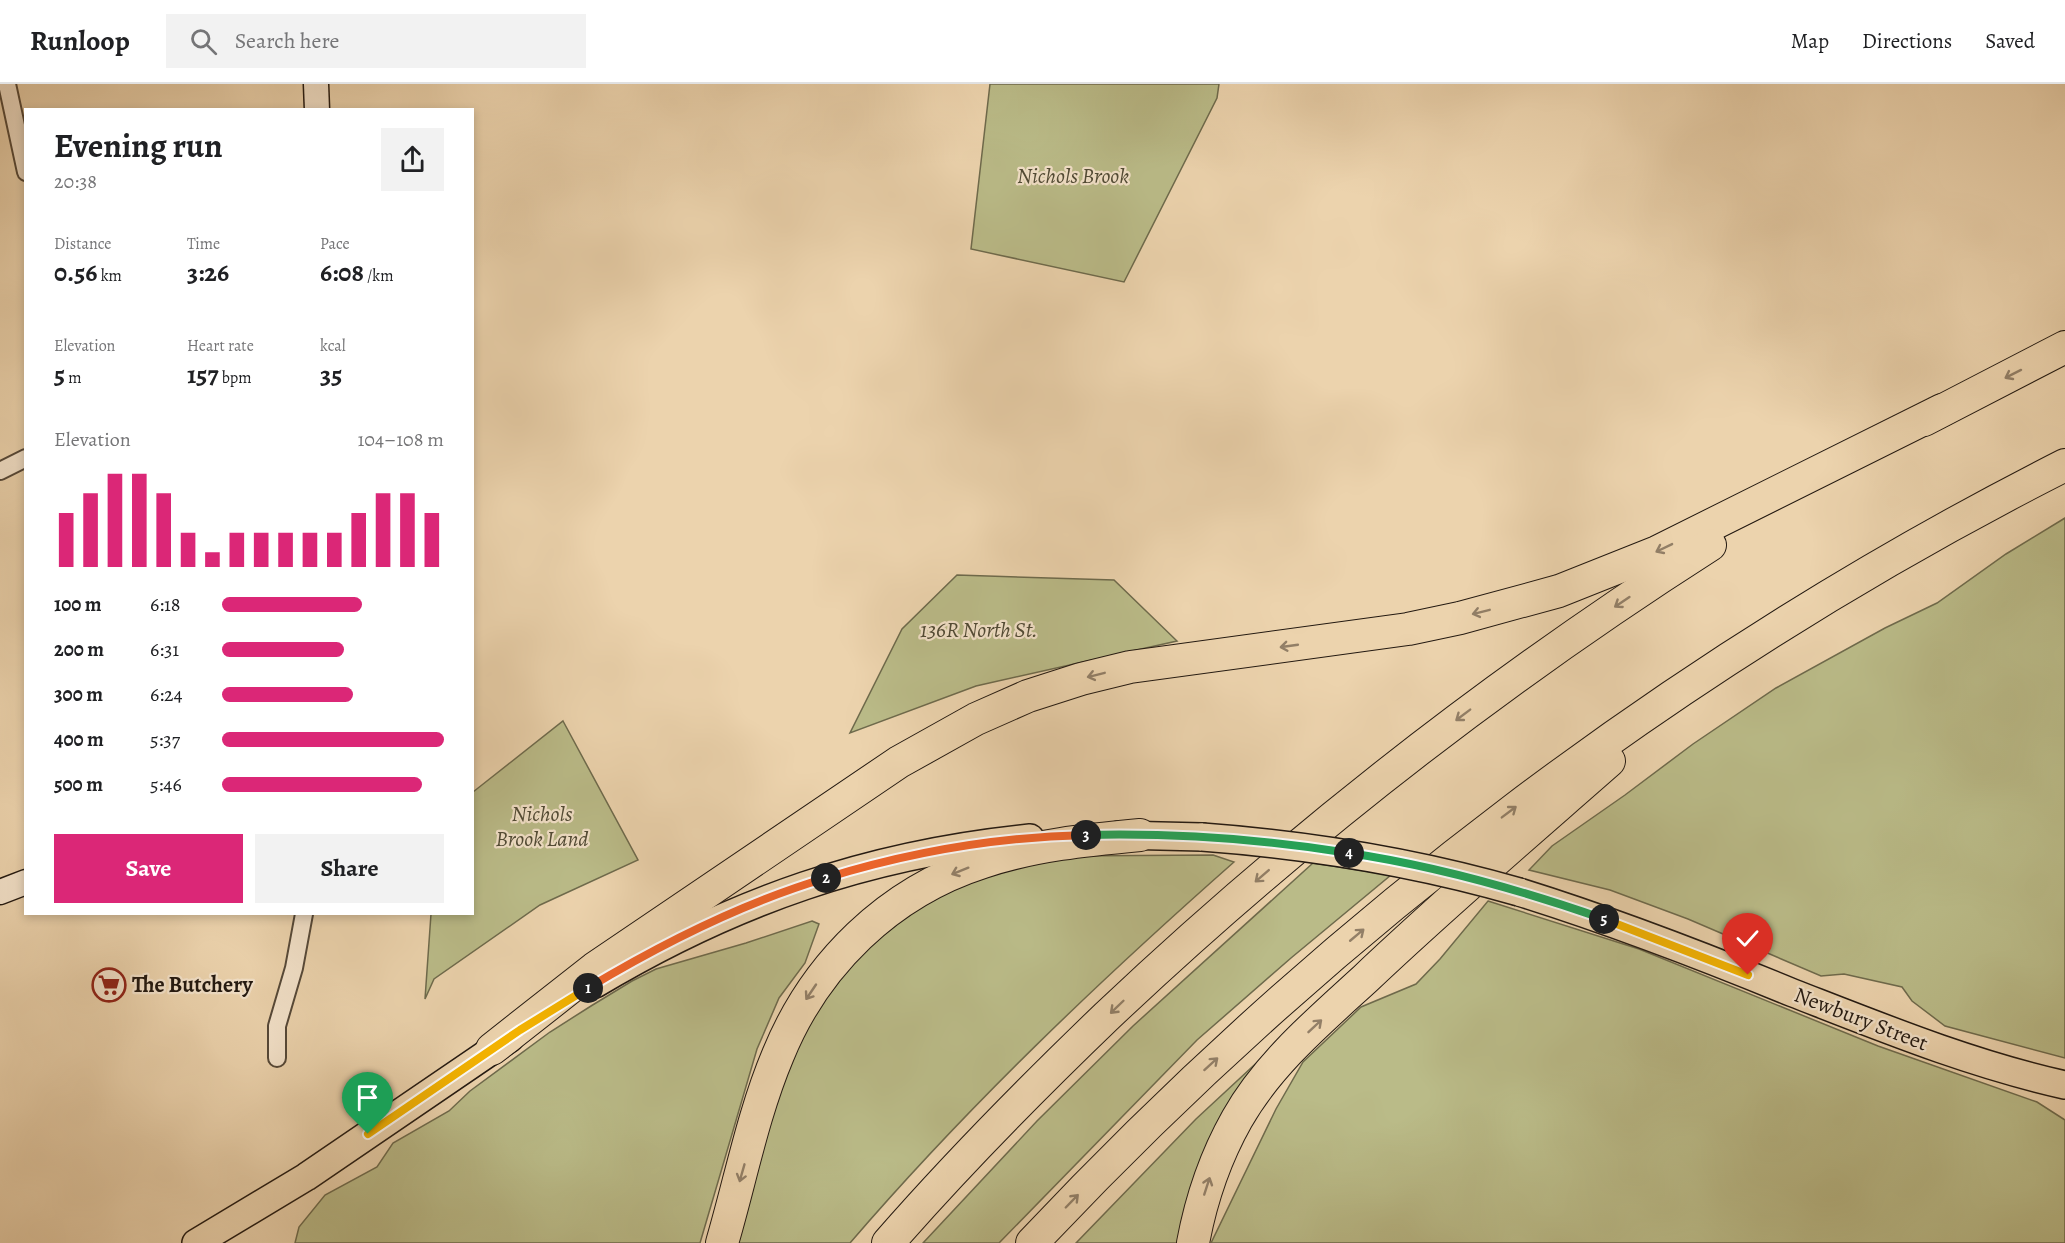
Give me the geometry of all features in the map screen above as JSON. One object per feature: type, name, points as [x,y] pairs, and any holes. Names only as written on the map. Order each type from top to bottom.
[{"type":"highway","points":[[492,1049],[595,968],[899,762],[950,732],[1001,707],[1072,681],[1130,667],[1408,629],[1460,618],[1559,591],[1657,552],[2065,347]]},
{"type":"highway","points":[[888,1243],[993,1129],[1130,995],[1263,875],[1378,780],[1490,695],[1654,580],[1805,487],[1942,410]]},
{"type":"highway","points":[[1032,1243],[1201,1072],[1349,942],[1454,855],[1543,786],[1712,669],[1812,605],[1905,550],[2065,465]]},
{"type":"highway","points":[[1193,1243],[1204,1195],[1224,1144],[1251,1097],[1286,1055],[1393,953],[1712,669]]},
{"type":"highway","points":[[722,1243],[777,1056],[804,1003],[826,971],[859,934],[904,899],[929,884],[983,862],[1050,846],[1140,835]]},
{"type":"main road","name":"Newbury Street","points":[[196,1243],[306,1177],[546,1013],[660,946],[741,908],[815,881],[899,858],[976,845],[1071,835],[1202,837],[1296,845],[1457,874],[1643,933],[1923,1044],[1983,1064],[2065,1085]]},
{"type":"main road","points":[[1923,1044],[2065,1103]]},
{"type":"main road","points":[[230,1243],[306,1177]]},
{"type":"street","points":[[7,84],[24,163]]},
{"type":"street","points":[[316,84],[317,108]]},
{"type":"street","points":[[0,471],[24,459]]},
{"type":"street","points":[[0,892],[24,883]]},
{"type":"street","points":[[277,1058],[277,1026],[294,968],[304,915]]},
{"type":"green space","name":"Nichols Brook","points":[[990,84],[1219,84],[1217,98],[1124,282],[971,249]]},
{"type":"green space","points":[[2065,518],[2065,1058],[1945,1026],[1912,1001],[1902,987],[1844,974],[1821,976],[1688,919],[1610,890],[1529,870],[1552,846],[1693,744],[1776,688],[1885,628],[1937,603],[2006,554]]},
{"type":"green space","name":"136R North St.","points":[[957,575],[1114,580],[1177,641],[976,686],[850,733],[902,629]]},
{"type":"green space","name":"Nichols Brook Land","points":[[563,721],[638,860],[540,905],[434,979],[425,999],[431,915],[474,915],[474,791]]},
{"type":"green space","points":[[1213,855],[1234,862],[1035,1046],[987,1094],[850,1243],[732,1243],[793,1046],[839,972],[896,919],[968,879],[1063,856]]},
{"type":"green space","points":[[1313,863],[1391,875],[1197,1040],[999,1243],[923,1243],[1037,1121],[1133,1026]]},
{"type":"green space","points":[[1488,901],[1639,949],[1878,1046],[2037,1102],[2065,1120],[2065,1243],[1211,1243],[1276,1109],[1303,1062],[1361,1007],[1416,984]]},
{"type":"green space","points":[[812,921],[819,924],[805,963],[779,998],[757,1049],[700,1243],[295,1243],[299,1227],[325,1195],[377,1167],[393,1143],[449,1111],[470,1091],[550,1032],[591,1006],[656,969]]},
{"type":"green space","points":[[1278,1043],[1181,1243],[1076,1243],[1196,1119]]},
{"type":"place","name":"The Butchery","points":[[109,985]]},
{"type":"route","points":[[368,1134],[546,1013],[660,946],[721,917],[782,892],[877,863],[1007,840],[1071,835],[1170,835],[1296,845],[1394,861],[1457,874],[1582,911],[1748,975]]}]
